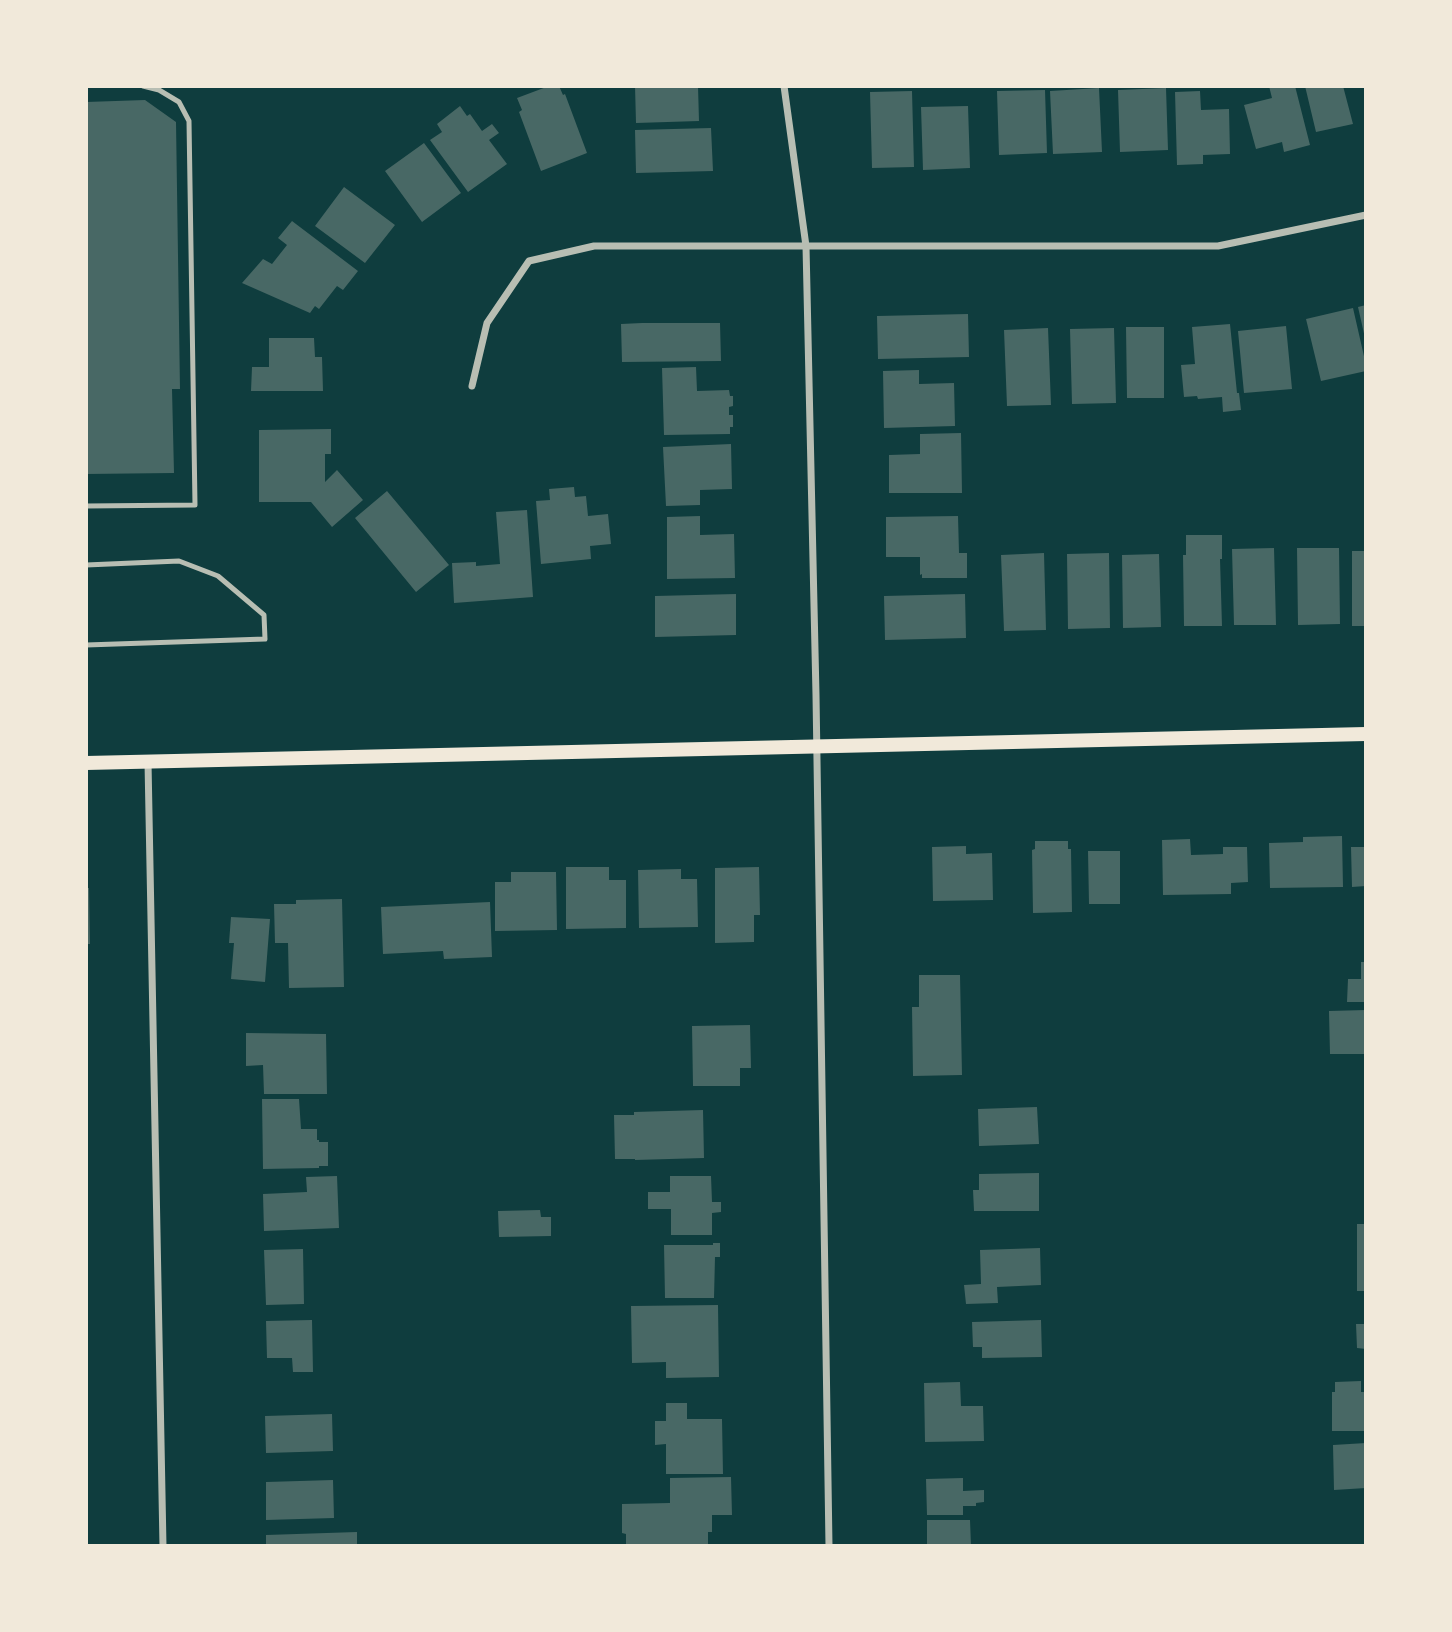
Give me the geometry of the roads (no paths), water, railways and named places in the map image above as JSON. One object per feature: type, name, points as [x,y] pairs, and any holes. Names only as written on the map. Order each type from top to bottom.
[{"type":"main road","points":[[86,763],[1366,734]]},
{"type":"street","points":[[784,86],[806,246],[829,1546]]},
{"type":"street","points":[[472,386],[488,323],[529,261],[594,246],[1218,246],[1366,215]]},
{"type":"street","points":[[148,762],[163,1546]]},
{"type":"lane","points":[[86,506],[195,505],[189,121],[179,102],[159,90],[143,86]]},
{"type":"lane","points":[[86,565],[179,561],[218,576],[264,615],[265,639],[86,645]]}]
